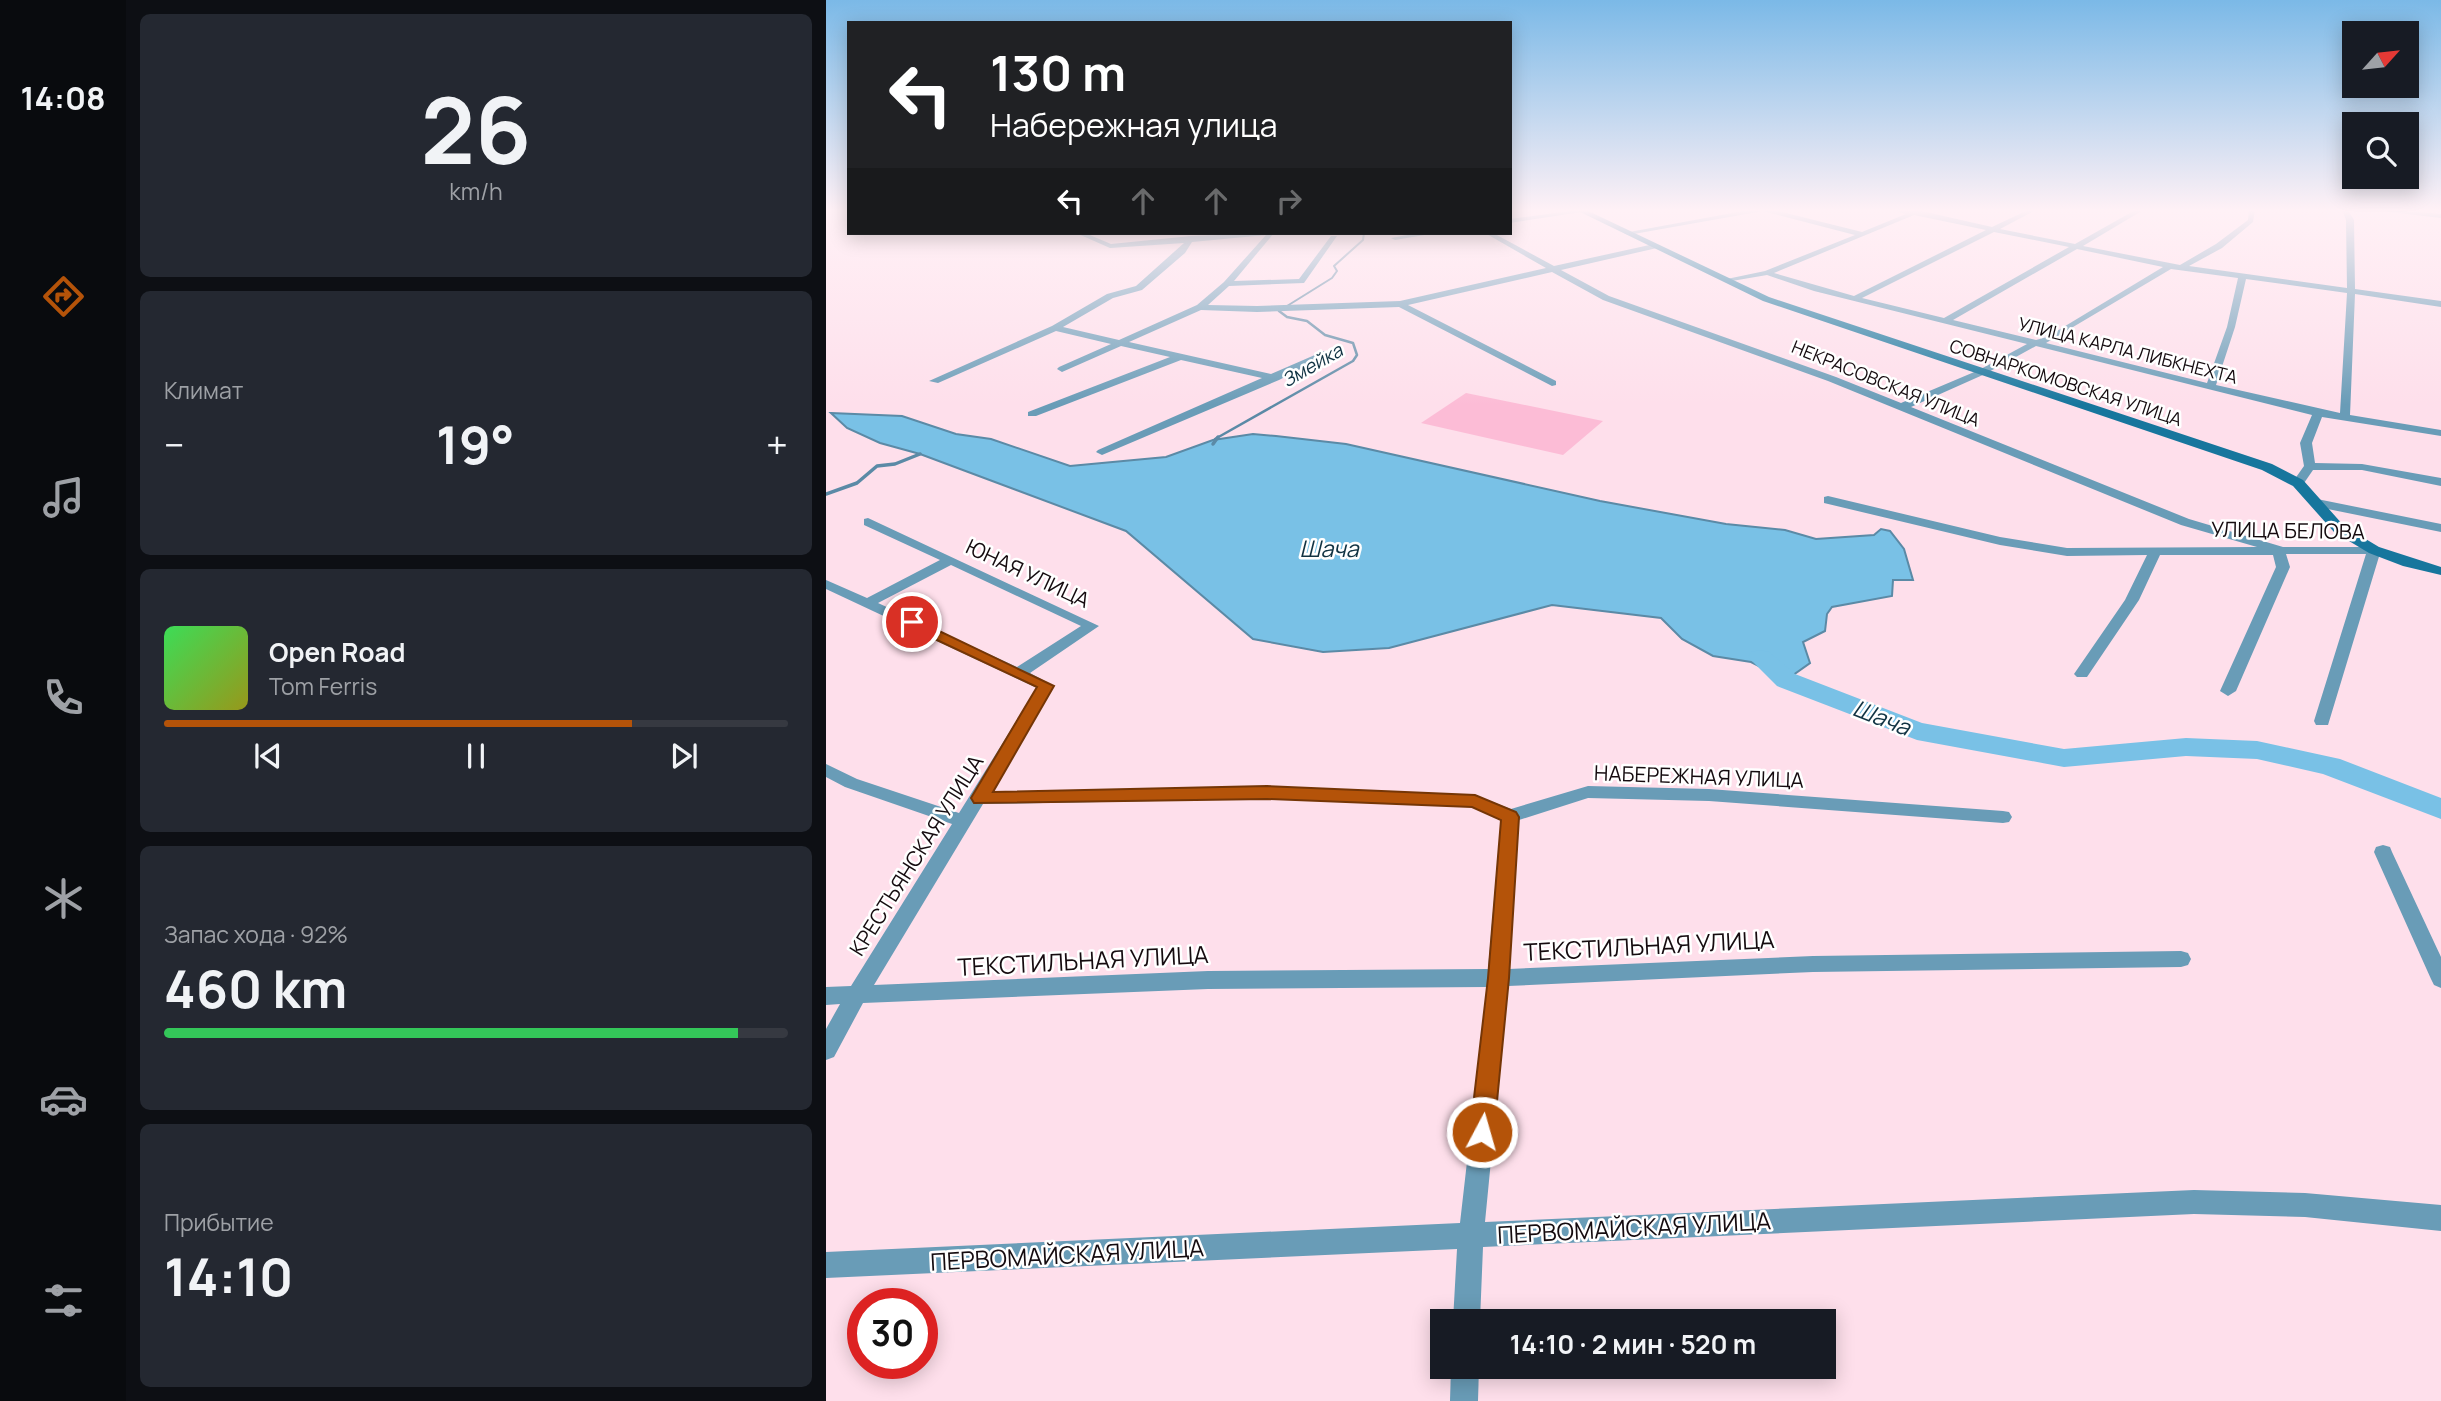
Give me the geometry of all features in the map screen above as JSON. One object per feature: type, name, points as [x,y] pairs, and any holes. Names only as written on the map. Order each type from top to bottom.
[{"type":"street","points":[[934,381],[1055,328],[1110,296],[1139,288],[1155,274]]},
{"type":"street","points":[[1062,369],[1200,307],[1235,274]]},
{"type":"street","points":[[1227,284],[1301,281],[1306,274]]},
{"type":"street","points":[[1200,307],[1263,309],[1400,304],[1530,274]]},
{"type":"street","name":"НЕКРАСОВСКАЯ УЛИЦА","points":[[1563,274],[1605,298],[1732,342],[1902,407],[2185,522],[2278,549]]},
{"type":"street","points":[[1714,274],[1726,280]]},
{"type":"street","name":"УЛИЦА КАРЛА ЛИБКНЕХТА","points":[[1726,280],[1759,274]]},
{"type":"street","name":"УЛИЦА КАРЛА ЛИБКНЕХТА","points":[[1771,274],[1817,289],[1857,297],[2033,344],[2318,413],[2441,433]]},
{"type":"street","points":[[1857,297],[1903,274]]},
{"type":"street","points":[[1946,320],[2028,274]]},
{"type":"street","points":[[1902,407],[1982,372],[2033,344],[2050,339],[2163,274]]},
{"type":"street","points":[[2225,274],[2441,304]]},
{"type":"street","points":[[2345,417],[2351,274]]},
{"type":"street","points":[[2211,386],[2231,327],[2242,277]]},
{"type":"street","name":"СОВНАРКОМОВСКАЯ УЛИЦА","points":[[1726,280],[1766,299],[2267,467],[2298,482],[2339,529],[2374,550],[2408,563],[2441,571]]},
{"type":"street","points":[[1400,304],[1552,383]]},
{"type":"street","points":[[1055,328],[1275,378]]},
{"type":"street","points":[[1102,452],[1327,353]]},
{"type":"street","points":[[1032,414],[1179,357]]},
{"type":"street","points":[[2298,482],[2310,466],[2306,443],[2318,413]]},
{"type":"street","points":[[2310,466],[2362,467],[2441,482]]},
{"type":"street","name":"УЛИЦА БЕЛОВА","points":[[1828,500],[2000,541],[2067,552],[2374,550],[2322,721]]},
{"type":"street","points":[[2316,503],[2441,528]]},
{"type":"street","name":"ЮНАЯ УЛИЦА","points":[[868,522],[1092,626],[1020,672]]},
{"type":"street","points":[[2228,691],[2283,567],[2278,549]]},
{"type":"street","points":[[2082,674],[2132,600],[2157,550]]},
{"type":"street","points":[[869,602],[951,560]]},
{"type":"street","points":[[826,584],[1020,672]]},
{"type":"street","name":"КРЕСТЬЯНСКАЯ УЛИЦА","points":[[826,1050],[855,996],[980,798],[1046,686],[1020,672]]},
{"type":"street","points":[[826,770],[850,783],[963,821]]},
{"type":"street","name":"НАБЕРЕЖНАЯ УЛИЦА","points":[[1510,817],[1588,792],[1709,795],[2003,817]]},
{"type":"street","points":[[980,798],[1267,793],[1475,801],[1510,817],[1498,978],[1471,1234],[1468,1309]]},
{"type":"street","points":[[2383,852],[2441,979]]},
{"type":"street","name":"ТЕКСТИЛЬНАЯ УЛИЦА","points":[[826,996],[1208,980],[1498,978],[1813,964],[2181,959]]},
{"type":"street","name":"ПЕРВОМАЙСКАЯ УЛИЦА","points":[[826,1265],[2194,1202],[2305,1205],[2441,1218]]},
{"type":"street","points":[[1464,1401],[1465,1379]]},
{"type":"shaded area","points":[[1466,393],[1603,421],[1563,455],[1421,423]]},
{"type":"water","name":"Шача","points":[[831,413],[902,416],[956,434],[991,439],[1070,466],[1166,457],[1213,440],[1253,434],[1346,444],[1600,501],[1726,524],[1785,530],[1816,539],[1874,535],[1881,529],[1890,531],[1904,549],[1913,580],[1893,580],[1892,596],[1832,607],[1827,614],[1825,631],[1803,642],[1810,663],[1786,680],[1751,662],[1713,656],[1682,639],[1661,618],[1552,605],[1389,648],[1323,652],[1253,639],[1126,531],[920,454],[880,443],[847,428]]},
{"type":"waterway","name":"Змейка","points":[[1279,311],[1335,274]]},
{"type":"waterway","name":"Змейка","points":[[1218,438],[1353,361],[1357,355],[1353,343],[1325,335],[1307,321],[1287,317],[1279,311]]},
{"type":"waterway","name":"Змейка","points":[[1213,444],[1218,438]]},
{"type":"waterway","points":[[826,494],[857,483],[877,466],[895,464],[920,454]]},
{"type":"waterway","name":"Шача","points":[[1760,657],[1786,680],[1917,731],[2064,758],[2186,747],[2257,750],[2330,766],[2441,809]]},
{"type":"route","points":[[912,622],[1046,686],[980,798],[1267,793],[1475,801],[1510,817],[1498,978],[1482,1132]]}]
